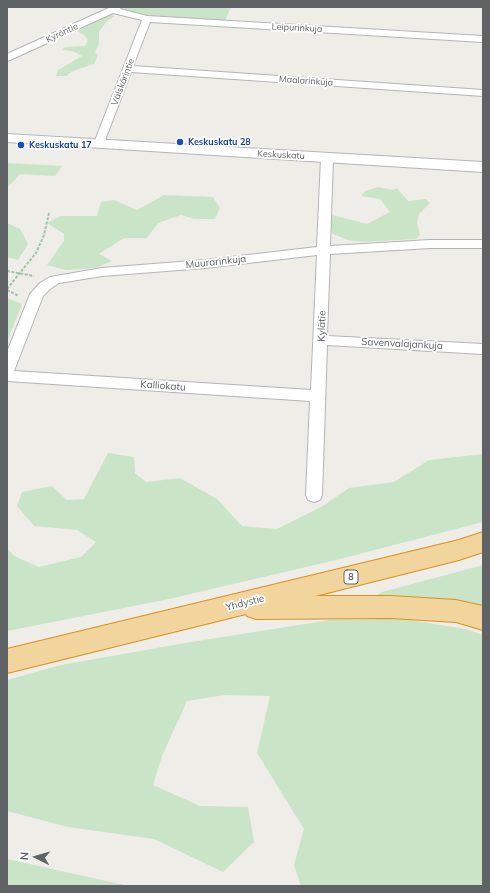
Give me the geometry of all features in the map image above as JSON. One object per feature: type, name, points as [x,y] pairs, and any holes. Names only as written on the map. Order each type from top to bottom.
[{"type":"highway","name":"Yhdystie","points":[[7,662],[459,550],[483,542]]},
{"type":"highway","points":[[219,609],[391,607],[456,611],[483,618]]},
{"type":"street","name":"Leipurinkuja","points":[[115,8],[147,19],[483,39]]},
{"type":"street","name":"Kyröntie","points":[[7,58],[115,8]]},
{"type":"street","name":"Välskärintie","points":[[99,144],[147,19]]},
{"type":"street","name":"Maalarinkuja","points":[[128,69],[483,93]]},
{"type":"street","name":"Keskuskatu","points":[[7,138],[483,167]]},
{"type":"street","name":"Kylätie","points":[[314,495],[327,158]]},
{"type":"street","name":"Muurarinkuja","points":[[7,370],[36,294],[44,286],[55,280],[102,272],[204,264],[324,250],[430,244],[483,244]]},
{"type":"street","name":"Savenvalajankuja","points":[[321,340],[483,348]]},
{"type":"street","name":"Kalliokatu","points":[[7,376],[319,396]]},
{"type":"path","points":[[7,288],[36,253],[44,235],[49,213]]},
{"type":"path","points":[[7,271],[55,280]]},
{"type":"green space","points":[[123,7],[231,7],[225,21],[146,17],[124,9]]},
{"type":"green space","points":[[110,15],[115,16],[107,21],[99,32],[99,43],[95,53],[98,55],[94,64],[73,71],[66,76],[56,76],[58,70],[82,56],[72,51],[62,50],[65,47],[85,46],[88,40],[77,31]]},
{"type":"green space","points":[[7,163],[62,166],[55,176],[20,174],[9,186],[7,186]]},
{"type":"green space","points":[[378,187],[393,190],[397,188],[408,201],[426,199],[430,203],[419,214],[417,223],[420,235],[416,239],[363,242],[348,240],[333,234],[328,223],[332,215],[367,224],[390,212],[380,199],[361,196],[365,191]]},
{"type":"green space","points":[[164,195],[213,197],[220,208],[215,219],[194,219],[181,215],[158,223],[147,238],[124,238],[99,254],[112,261],[95,268],[66,270],[47,265],[64,241],[64,234],[47,223],[61,216],[97,216],[101,202],[114,200],[137,210]]},
{"type":"green space","points":[[7,223],[20,229],[28,244],[18,260],[7,257]]},
{"type":"green space","points":[[7,298],[22,304],[7,342]]},
{"type":"green space","points":[[108,453],[134,457],[135,473],[146,482],[180,478],[217,499],[242,526],[277,529],[323,506],[349,488],[394,482],[429,460],[483,454],[483,522],[336,560],[169,599],[7,631],[7,548],[14,556],[39,567],[81,557],[96,542],[77,530],[34,526],[17,506],[22,492],[52,486],[67,500],[84,499]]},
{"type":"green space","points":[[483,565],[483,611],[375,596],[382,592]]},
{"type":"green space","points":[[403,619],[466,629],[483,635],[483,886],[301,886],[294,865],[304,829],[257,753],[270,696],[225,695],[187,701],[162,756],[153,785],[200,806],[248,807],[254,842],[223,872],[154,839],[68,827],[7,811],[7,680],[61,665],[185,643],[330,620]]},
{"type":"green space","points":[[7,859],[129,886],[7,886]]},
{"type":"place","name":"Keskuskatu 28","points":[[180,142]]},
{"type":"place","name":"Keskuskatu 17","points":[[21,145]]}]
